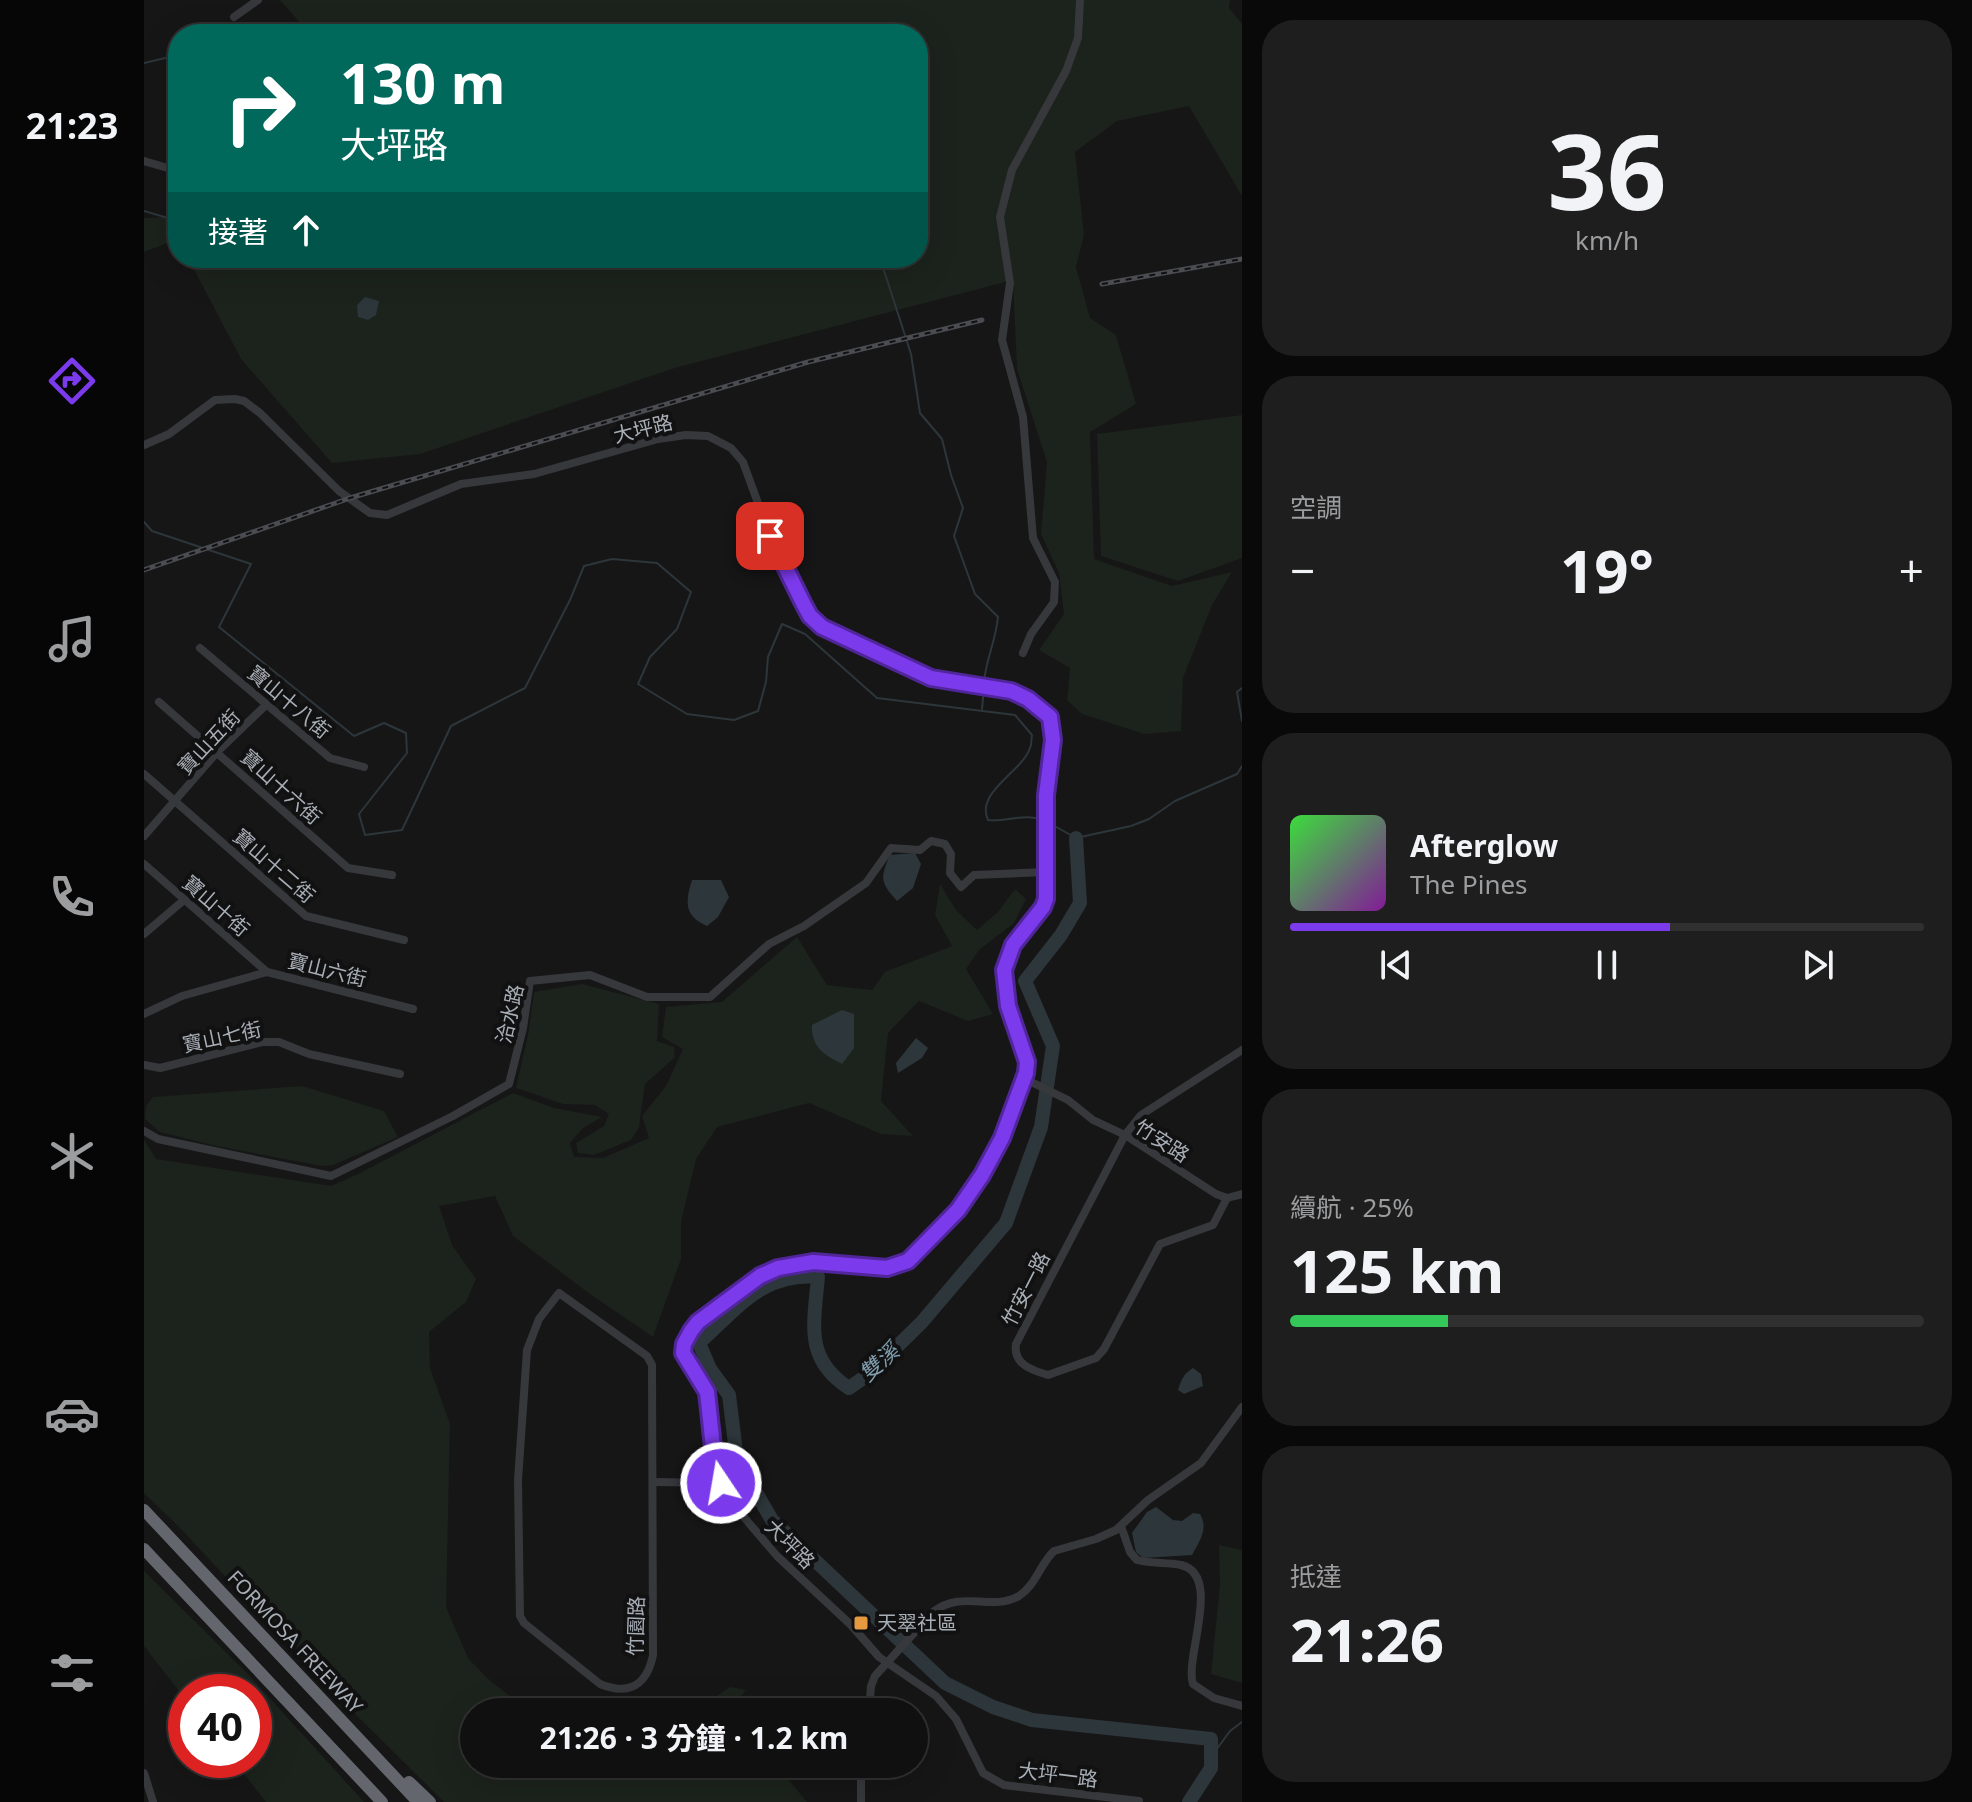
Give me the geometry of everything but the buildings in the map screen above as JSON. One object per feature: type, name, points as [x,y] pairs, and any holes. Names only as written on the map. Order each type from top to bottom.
[{"type":"highway","name":"FORMOSA FREEWAY","points":[[144,1510],[418,1802]]},
{"type":"highway","points":[[144,1549],[382,1802]]},
{"type":"highway","points":[[360,1742],[397,1770],[430,1802]]},
{"type":"highway","points":[[358,1778],[374,1802]]},
{"type":"street","points":[[234,17],[258,0]]},
{"type":"street","points":[[1023,653],[1031,634],[1054,602],[1055,582],[1033,538],[1023,417],[1002,340],[1010,283],[1000,217],[1012,170],[1066,71],[1078,38],[1080,0]]},
{"type":"street","points":[[144,161],[168,168]]},
{"type":"street","name":"大坪路","points":[[144,445],[169,434],[215,400],[244,401],[339,491],[370,513],[387,515],[461,484],[534,474],[658,439],[708,436],[731,448],[743,462],[770,536],[803,603],[816,622],[917,673],[944,681],[992,687],[1028,699],[1050,717],[1053,740],[1046,795],[1047,872],[1043,907],[1013,945],[1004,970],[1008,1006],[1027,1062],[1025,1079],[1002,1138],[982,1175],[958,1210],[908,1261],[887,1268],[813,1262],[778,1268],[760,1276],[698,1322],[684,1344],[683,1353],[707,1392],[715,1466],[731,1502],[758,1535],[890,1659]]},
{"type":"street","name":"寶山十八街","points":[[200,648],[330,758],[364,767]]},
{"type":"street","name":"寶山十六街","points":[[159,702],[348,868],[392,875]]},
{"type":"street","name":"寶山五街","points":[[144,836],[218,751],[266,705]]},
{"type":"street","name":"寶山十二街","points":[[144,774],[306,916],[404,940]]},
{"type":"street","name":"洽水路","points":[[144,1131],[158,1139],[331,1176],[453,1116],[509,1084],[523,1028],[530,981],[590,975],[647,997],[710,997],[769,944],[804,926],[866,883],[891,848],[920,850],[931,841],[945,844],[951,854],[950,873],[961,887],[974,875],[1047,872]]},
{"type":"street","name":"寶山十街","points":[[144,864],[267,972]]},
{"type":"street","points":[[144,934],[184,900]]},
{"type":"street","name":"寶山六街","points":[[144,1014],[182,996],[267,972],[413,1009]]},
{"type":"street","name":"寶山七街","points":[[144,1065],[160,1068],[262,1042],[279,1042],[309,1054],[400,1074]]},
{"type":"street","points":[[1125,1135],[1141,1115],[1242,1050]]},
{"type":"street","name":"竹安路","points":[[1025,1079],[1068,1100],[1093,1120],[1125,1135],[1227,1198]]},
{"type":"street","name":"竹安一路","points":[[1125,1135],[1022,1332],[1015,1353],[1019,1362],[1048,1375],[1096,1358],[1104,1349],[1160,1244],[1213,1225],[1227,1198]]},
{"type":"street","points":[[1227,1198],[1242,1194]]},
{"type":"street","name":"竹園路","points":[[559,1293],[647,1356],[652,1365],[654,1482],[653,1655],[650,1670],[643,1679],[628,1689],[613,1690],[600,1684],[524,1623],[520,1616],[518,1480],[527,1350],[539,1319],[559,1293]]},
{"type":"street","points":[[870,1698],[875,1676],[933,1612],[950,1601],[971,1599],[997,1602],[1016,1597],[1032,1583],[1054,1551],[1106,1535],[1121,1526],[1148,1500],[1201,1463],[1242,1407]]},
{"type":"street","points":[[654,1482],[721,1483]]},
{"type":"street","points":[[1121,1526],[1130,1552],[1137,1560],[1182,1565],[1191,1570],[1196,1578],[1202,1614],[1191,1666],[1193,1684],[1214,1698],[1242,1706]]},
{"type":"street","name":"大坪一路","points":[[890,1659],[936,1696],[956,1719],[983,1773],[1004,1785],[1139,1801]]},
{"type":"street","points":[[144,1773],[153,1802]]},
{"type":"street","points":[[861,1778],[861,1802]]},
{"type":"shaded area","points":[[280,0],[1230,0],[1229,8],[1242,24],[1242,196],[1189,106],[1117,121],[1075,152],[1084,235],[1076,267],[1090,318],[1116,335],[1136,404],[1090,432],[1094,559],[1172,586],[1232,572],[1212,605],[1183,678],[1181,731],[1144,734],[1082,714],[1067,700],[1070,668],[1039,650],[1064,614],[1059,573],[1041,534],[1047,462],[1017,369],[1013,280],[675,368],[420,454],[332,463],[241,359],[193,268],[928,268],[928,24],[301,24]]},
{"type":"shaded area","points":[[144,218],[168,218],[168,243],[144,252]]},
{"type":"shaded area","points":[[365,297],[379,301],[376,315],[368,320],[358,317],[357,305]]},
{"type":"shaded area","points":[[1242,415],[1242,558],[1178,581],[1101,556],[1097,434]]},
{"type":"shaded area","points":[[915,853],[921,864],[913,888],[897,901],[883,880],[890,855]]},
{"type":"shaded area","points":[[692,880],[721,880],[729,897],[718,917],[707,926],[694,918],[688,908]]},
{"type":"shaded area","points":[[940,884],[956,910],[977,930],[998,912],[1015,889],[1026,899],[1014,923],[979,950],[966,969],[993,1014],[968,1021],[919,1001],[888,1033],[881,1101],[913,1136],[881,1134],[809,1103],[717,1127],[696,1159],[681,1222],[681,1259],[653,1337],[513,1236],[495,1196],[439,1206],[452,1245],[476,1279],[466,1302],[429,1332],[430,1368],[450,1424],[446,1607],[468,1658],[512,1698],[460,1698],[460,1778],[787,1778],[807,1802],[444,1802],[329,1688],[144,1493],[144,1140],[156,1159],[331,1186],[513,1093],[554,1108],[602,1117],[583,1128],[570,1143],[574,1157],[603,1158],[649,1138],[642,1116],[666,1086],[683,1049],[662,1037],[666,1007],[722,1002],[797,937],[827,985],[872,990],[885,972],[952,946],[935,915]]},
{"type":"shaded area","points":[[582,984],[659,1004],[657,1041],[674,1047],[675,1057],[645,1084],[639,1127],[631,1140],[594,1155],[578,1153],[576,1143],[604,1126],[609,1114],[595,1105],[563,1104],[516,1088],[534,992]]},
{"type":"shaded area","points":[[842,1010],[854,1014],[854,1048],[842,1064],[816,1045],[812,1025]]},
{"type":"shaded area","points":[[916,1038],[928,1048],[922,1058],[898,1073],[896,1063]]},
{"type":"shaded area","points":[[302,1086],[384,1111],[398,1137],[333,1165],[322,1166],[160,1132],[145,1119],[146,1106],[153,1097]]},
{"type":"shaded area","points":[[1193,1368],[1201,1374],[1203,1386],[1184,1394],[1178,1390],[1179,1386]]},
{"type":"shaded area","points":[[1156,1507],[1173,1520],[1182,1521],[1193,1513],[1200,1514],[1204,1525],[1192,1555],[1143,1558],[1136,1552],[1132,1533],[1147,1512]]},
{"type":"shaded area","points":[[1219,1545],[1242,1550],[1242,1683],[1211,1674],[1220,1584]]},
{"type":"shaded area","points":[[144,1571],[248,1674],[168,1674],[168,1677],[144,1646]]},
{"type":"shaded area","points":[[730,1687],[746,1690],[739,1698],[714,1698]]},
{"type":"shaded area","points":[[272,1701],[364,1802],[266,1802],[247,1778],[272,1778]]},
{"type":"waterway","points":[[144,63],[168,57]]},
{"type":"waterway","points":[[144,211],[168,218]]},
{"type":"waterway","points":[[883,268],[911,354],[920,413],[942,439],[963,508],[954,536],[975,594],[998,617],[984,682]]},
{"type":"waterway","points":[[144,522],[152,531],[251,564],[219,627],[354,736],[384,723],[406,733],[407,753],[359,814],[365,835],[402,830],[451,726],[525,688],[584,566],[612,559],[657,563],[691,592],[677,629],[650,657],[638,684],[687,714],[734,720],[758,711],[766,682],[768,657],[782,624],[805,634],[877,698],[1015,715],[1032,735],[1031,746],[1025,757],[993,791],[986,810],[988,820],[1030,817],[1043,821]]},
{"type":"waterway","points":[[1242,688],[1237,692],[1242,721]]},
{"type":"waterway","points":[[982,709],[984,689]]},
{"type":"waterway","points":[[1049,823],[1076,838],[1131,826],[1149,819],[1175,801],[1237,774],[1242,766]]},
{"type":"waterway","name":"雙溪","points":[[1076,838],[1080,903],[1061,935],[1025,981],[1053,1046],[1041,1127],[1006,1223],[922,1322],[869,1374],[849,1388],[835,1377],[818,1353],[814,1325],[818,1277],[781,1280],[766,1287],[752,1295],[699,1343],[710,1369],[729,1395],[737,1460],[772,1520],[945,1683],[993,1707],[1032,1720],[1211,1739],[1211,1768],[1189,1802]]},
{"type":"waterway","points":[[1211,1757],[1230,1731],[1242,1722]]},
{"type":"railway","points":[[1102,284],[1242,259]]},
{"type":"railway","points":[[144,570],[350,498],[808,362],[982,320]]},
{"type":"place","name":"天翠社區","points":[[861,1623]]},
{"type":"route","points":[[721,1483],[715,1466],[707,1392],[683,1353],[691,1331],[698,1322],[760,1276],[778,1268],[813,1262],[887,1268],[903,1264],[929,1243],[958,1210],[1002,1138],[1026,1073],[1024,1050],[1008,1006],[1004,970],[1013,945],[1043,907],[1047,881],[1046,795],[1053,740],[1050,717],[1041,707],[1011,691],[931,678],[822,627],[810,616],[770,536]]}]
